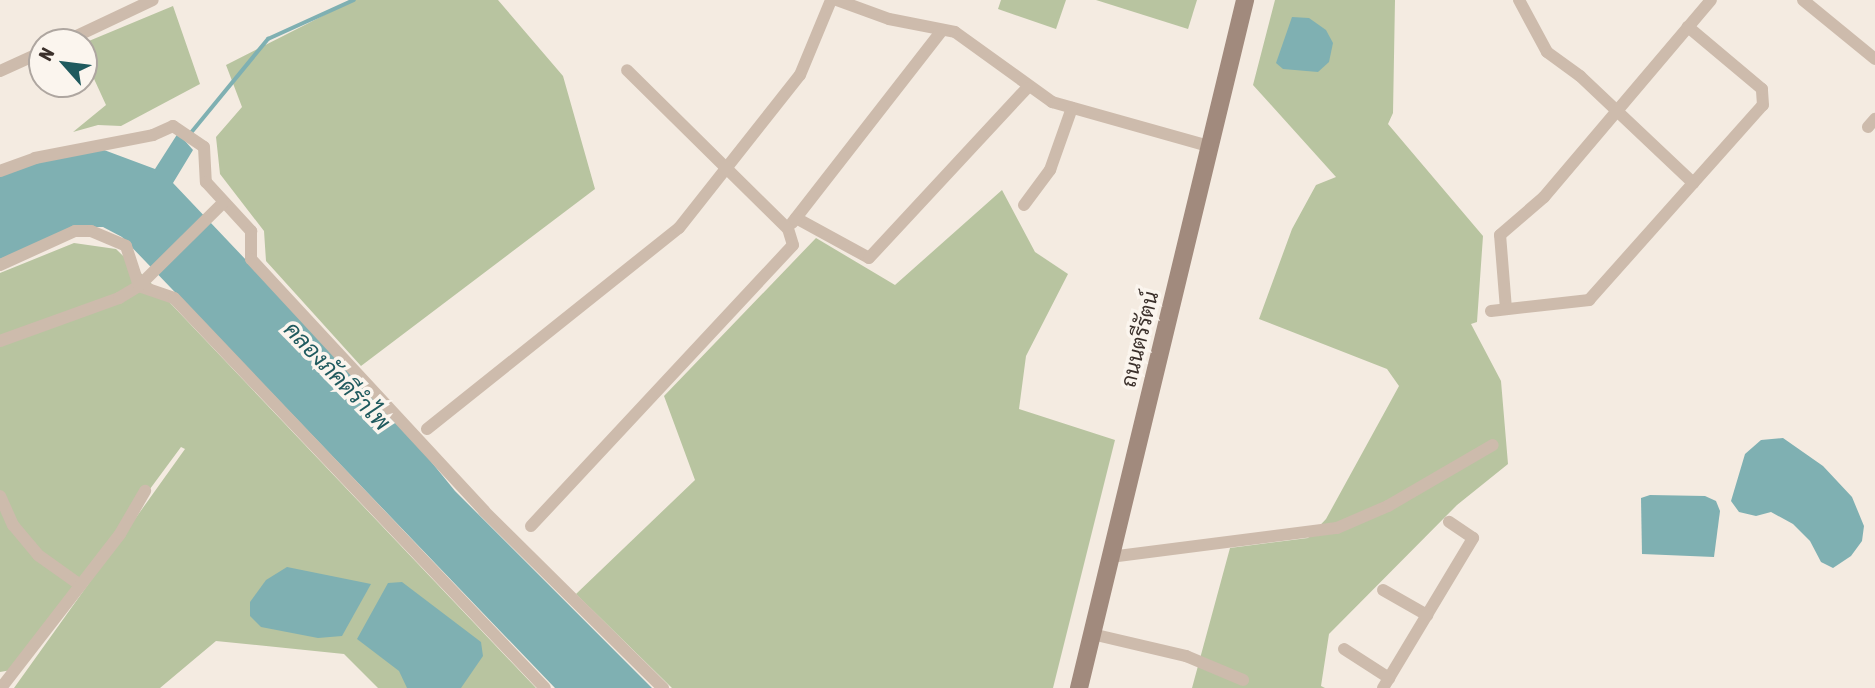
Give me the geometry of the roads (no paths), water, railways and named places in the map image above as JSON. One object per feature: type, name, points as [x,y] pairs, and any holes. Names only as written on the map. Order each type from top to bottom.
[{"type":"main road","name":"ถนนตรีรัตน์","points":[[1079,688],[1245,0]]},
{"type":"street","points":[[94,28],[153,0]]},
{"type":"street","points":[[427,429],[679,228],[800,75],[831,0]]},
{"type":"street","points":[[837,0],[889,19],[970,39],[1027,88],[1072,108],[1209,146]]},
{"type":"street","points":[[1519,0],[1547,52],[1616,111],[1693,183]]},
{"type":"street","points":[[1506,309],[1500,235],[1544,197],[1711,0]]},
{"type":"street","points":[[1803,0],[1875,59]]},
{"type":"street","points":[[1491,310],[1589,300],[1763,105],[1765,96],[1688,27]]},
{"type":"street","points":[[788,229],[942,30]]},
{"type":"street","points":[[0,71],[28,58]]},
{"type":"street","points":[[531,526],[787,254],[794,241],[788,229],[725,170],[627,69]]},
{"type":"street","points":[[796,218],[869,258],[1027,88]]},
{"type":"street","points":[[1024,205],[1050,170],[1072,108]]},
{"type":"street","points":[[0,172],[35,158],[153,135],[173,126],[204,148],[208,160],[204,177],[219,207],[251,231],[251,259],[484,510],[663,688]]},
{"type":"street","points":[[0,341],[119,298],[143,280],[219,207]]},
{"type":"street","points":[[0,265],[75,232],[91,231],[129,248],[143,280],[174,298],[545,688]]},
{"type":"street","points":[[1110,557],[1337,528],[1388,506],[1493,445]]},
{"type":"street","points":[[1,688],[120,534],[145,491]]},
{"type":"street","points":[[0,496],[13,525],[37,555],[80,585]]},
{"type":"street","points":[[1344,649],[1386,683],[1473,538],[1449,522]]},
{"type":"street","points":[[1383,590],[1427,615]]},
{"type":"street","points":[[1092,634],[1185,656],[1243,680]]},
{"type":"water","points":[[1292,17],[1309,18],[1326,30],[1333,43],[1329,62],[1318,72],[1283,69],[1276,63]]},
{"type":"water","name":"คลองภัคดีรำไพ","points":[[178,133],[193,150],[173,183],[394,416],[455,491],[652,688],[555,688],[122,237],[103,227],[82,227],[0,259],[0,176],[38,160],[104,150],[155,169]]},
{"type":"water","points":[[1783,438],[1823,466],[1852,497],[1864,526],[1862,541],[1851,556],[1833,568],[1821,562],[1810,541],[1793,524],[1771,512],[1756,516],[1739,512],[1731,501],[1745,454],[1761,440]]},
{"type":"water","points":[[1650,495],[1705,496],[1716,501],[1720,511],[1714,557],[1642,554],[1641,498]]},
{"type":"water","points":[[287,567],[371,584],[342,636],[318,638],[261,627],[250,616],[250,602],[266,580]]},
{"type":"water","points":[[402,582],[481,642],[483,656],[461,688],[407,688],[399,671],[357,639],[388,583]]},
{"type":"waterway","points":[[190,134],[268,39],[354,0]]}]
